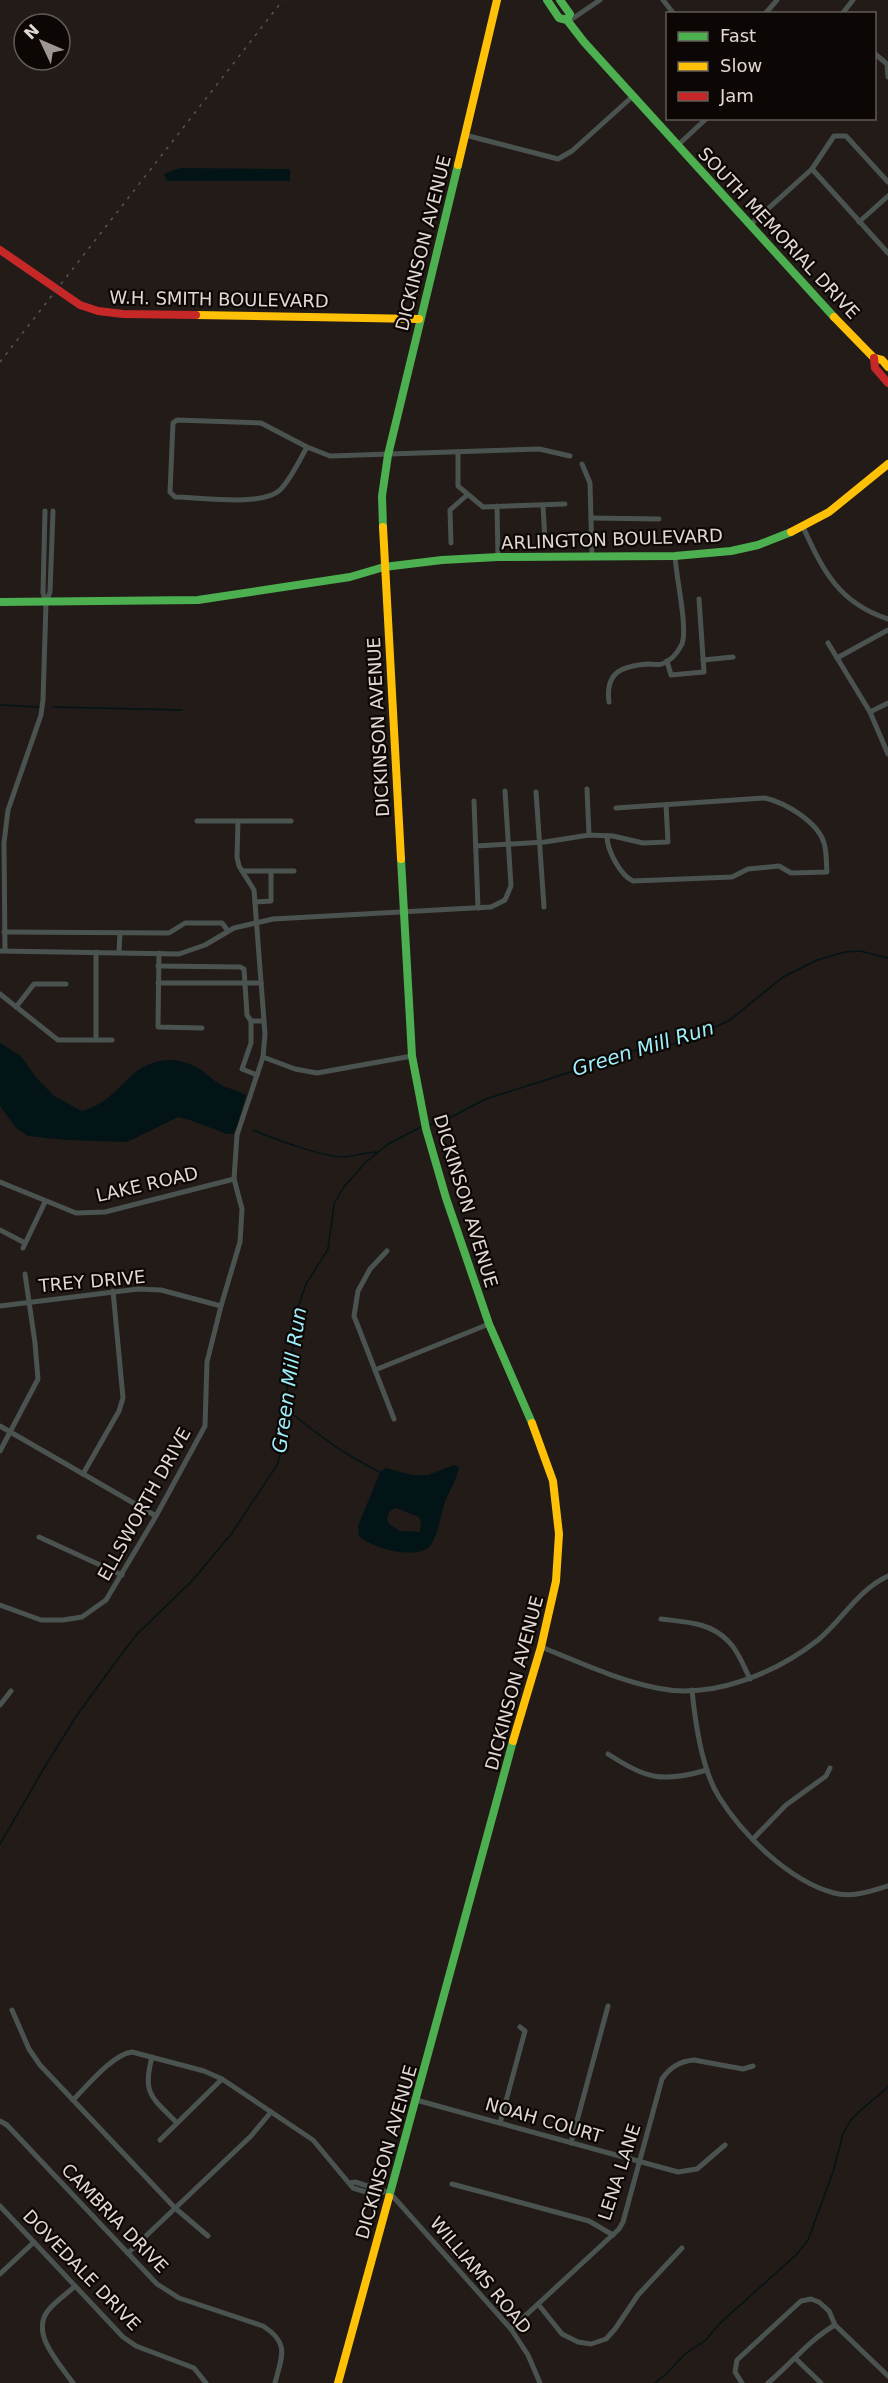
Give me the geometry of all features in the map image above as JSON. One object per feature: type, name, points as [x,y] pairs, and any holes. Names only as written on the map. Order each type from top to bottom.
[{"type":"main road","name":"DICKINSON AVENUE","points":[[338,2383],[387,2193],[416,2100],[520,1716],[541,1647],[556,1581],[559,1534],[553,1481],[528,1411],[489,1324],[446,1198],[429,1141],[412,1056],[384,567],[382,496],[388,455],[497,0]]},
{"type":"main road","name":"SOUTH MEMORIAL DRIVE","points":[[547,0],[559,18],[568,21],[750,225],[874,358],[882,360],[888,367]]},
{"type":"main road","name":"SOUTH MEMORIAL DRIVE","points":[[560,0],[570,14],[568,21]]},
{"type":"main road","name":"W.H. SMITH BOULEVARD","points":[[0,250],[70,299],[98,311],[419,319]]},
{"type":"main road","name":"SOUTH MEMORIAL DRIVE","points":[[874,358],[875,368],[888,383]]},
{"type":"main road","name":"ARLINGTON BOULEVARD","points":[[0,602],[198,600],[350,577],[384,567],[498,557],[675,556],[740,549],[758,545],[803,527],[843,502],[888,465]]},
{"type":"street","points":[[568,21],[600,0]]},
{"type":"street","points":[[663,0],[672,12]]},
{"type":"street","points":[[767,12],[777,0]]},
{"type":"street","points":[[844,12],[853,0]]},
{"type":"street","points":[[876,55],[888,64],[888,77]]},
{"type":"street","points":[[465,135],[558,159],[572,151],[633,96]]},
{"type":"street","points":[[678,146],[705,120]]},
{"type":"street","points":[[750,225],[812,169],[834,136],[846,136],[888,182]]},
{"type":"street","points":[[812,169],[888,253]]},
{"type":"street","points":[[859,222],[888,196]]},
{"type":"street","points":[[307,447],[283,486],[268,497],[253,499],[172,495],[172,423],[174,420],[261,423],[307,447],[330,456],[539,449],[570,456]]},
{"type":"street","points":[[458,452],[458,486],[483,507],[565,504]]},
{"type":"street","points":[[582,464],[591,483],[592,556]]},
{"type":"street","points":[[451,543],[450,510],[467,495]]},
{"type":"street","points":[[543,505],[545,542]]},
{"type":"street","points":[[497,506],[498,557]]},
{"type":"street","points":[[45,511],[43,593],[46,603]]},
{"type":"street","points":[[53,511],[41,716],[8,810],[3,843],[3,951],[179,954],[205,945],[228,931],[273,919],[490,907],[506,900],[511,886],[505,790]]},
{"type":"street","points":[[591,518],[659,519]]},
{"type":"street","points":[[803,527],[823,569],[834,584],[850,600],[888,619]]},
{"type":"street","points":[[609,702],[610,680],[620,669],[630,666],[663,664],[679,649],[685,629],[675,556]]},
{"type":"street","points":[[667,661],[671,675],[704,672],[699,599]]},
{"type":"street","points":[[685,629],[701,626]]},
{"type":"street","points":[[837,658],[888,630]]},
{"type":"street","points":[[828,643],[870,712],[888,754]]},
{"type":"street","points":[[703,660],[733,657]]},
{"type":"street","points":[[870,712],[888,703]]},
{"type":"street","points":[[587,789],[589,835]]},
{"type":"street","points":[[536,792],[544,907]]},
{"type":"street","points":[[607,836],[607,844],[625,878],[633,881],[732,877],[748,869],[779,866],[791,873],[827,872],[824,842],[804,817],[774,800],[765,798],[616,808]]},
{"type":"street","points":[[474,801],[478,908]]},
{"type":"street","points":[[476,846],[538,843],[589,835],[643,843],[668,842],[666,805]]},
{"type":"street","points":[[197,821],[291,821]]},
{"type":"street","name":"ELLSWORTH DRIVE","points":[[0,1605],[41,1620],[63,1620],[82,1617],[106,1600],[156,1516],[205,1426],[207,1362],[240,1242],[242,1209],[234,1179],[237,1135],[263,1057],[264,1021],[254,890],[242,871],[237,857],[238,821]]},
{"type":"street","points":[[242,871],[294,872]]},
{"type":"street","points":[[255,902],[271,901],[271,871]]},
{"type":"street","points":[[2,929],[169,933],[185,923],[222,923],[228,931]]},
{"type":"street","points":[[119,952],[120,933]]},
{"type":"street","points":[[96,952],[96,1040]]},
{"type":"street","points":[[159,953],[158,1026],[202,1028]]},
{"type":"street","points":[[158,966],[240,967],[244,969],[247,1015],[251,1021],[251,1043],[242,1069],[257,1075]]},
{"type":"street","points":[[158,983],[261,983]]},
{"type":"street","points":[[16,1008],[34,984],[66,984]]},
{"type":"street","points":[[0,994],[54,1038],[112,1040]]},
{"type":"street","points":[[251,1021],[264,1021]]},
{"type":"street","points":[[263,1057],[295,1069],[318,1073],[412,1056]]},
{"type":"street","name":"LAKE ROAD","points":[[0,1182],[76,1213],[105,1212],[234,1179]]},
{"type":"street","points":[[0,1230],[24,1246],[45,1202]]},
{"type":"street","points":[[387,1251],[370,1269],[358,1291],[354,1316],[394,1419]]},
{"type":"street","points":[[0,1451],[38,1379],[25,1274]]},
{"type":"street","name":"TREY DRIVE","points":[[0,1306],[113,1291],[161,1290],[221,1306]]},
{"type":"street","points":[[83,1474],[119,1411],[123,1398],[113,1291]]},
{"type":"street","points":[[375,1370],[489,1324]]},
{"type":"street","points":[[0,1426],[156,1516]]},
{"type":"street","points":[[39,1537],[122,1575]]},
{"type":"street","points":[[541,1647],[606,1673],[658,1689],[715,1688],[750,1679],[776,1668],[818,1640],[874,1582],[888,1576]]},
{"type":"street","points":[[661,1619],[704,1625],[716,1632],[729,1642],[750,1679]]},
{"type":"street","points":[[692,1690],[694,1711],[708,1770],[718,1796],[769,1856],[796,1876],[835,1894],[861,1893],[888,1886]]},
{"type":"street","points":[[0,1705],[11,1691]]},
{"type":"street","points":[[608,1754],[636,1772],[656,1777],[684,1777],[708,1770]]},
{"type":"street","points":[[753,1839],[786,1805],[826,1776],[830,1768]]},
{"type":"street","points":[[571,2143],[608,2006]]},
{"type":"street","points":[[12,2010],[26,2043],[40,2065],[175,2208],[208,2236]]},
{"type":"street","points":[[500,2123],[525,2031],[520,2027]]},
{"type":"street","points":[[73,2100],[121,2055],[132,2052],[204,2071],[222,2079],[313,2140],[350,2183],[355,2182],[387,2193]]},
{"type":"street","points":[[152,2057],[147,2073],[149,2092],[177,2123]]},
{"type":"street","name":"LENA LANE","points":[[511,2329],[613,2235],[623,2222],[662,2079],[671,2067],[694,2060],[743,2069],[753,2066]]},
{"type":"street","points":[[160,2140],[222,2079]]},
{"type":"street","name":"NOAH COURT","points":[[416,2100],[678,2172],[688,2172],[705,2165],[724,2145]]},
{"type":"street","points":[[128,2253],[251,2136],[271,2112]]},
{"type":"street","name":"CAMBRIA DRIVE","points":[[0,2121],[7,2125],[157,2284],[179,2298],[272,2331],[283,2348],[275,2383]]},
{"type":"street","points":[[452,2184],[590,2221],[613,2235]]},
{"type":"street","name":"WILLIAMS ROAD","points":[[387,2193],[511,2329],[528,2355],[540,2383]]},
{"type":"street","name":"DOVEDALE DRIVE","points":[[0,2206],[123,2337],[136,2346],[194,2368],[206,2383]]},
{"type":"street","points":[[0,2274],[34,2242]]},
{"type":"street","points":[[538,2304],[562,2334],[578,2342],[591,2344],[606,2339],[638,2295],[682,2248]]},
{"type":"street","points":[[73,2383],[47,2344],[42,2330],[47,2312],[75,2286]]},
{"type":"street","points":[[742,2383],[735,2372],[734,2366],[737,2360],[801,2301],[811,2300],[819,2302],[829,2311],[834,2325],[888,2376]]},
{"type":"street","points":[[768,2383],[796,2359],[816,2336],[834,2325]]},
{"type":"street","points":[[796,2359],[821,2383]]},
{"type":"shaded area","points":[[180,168],[290,169],[290,181],[167,181],[164,174]]},
{"type":"shaded area","points":[[0,1043],[21,1056],[34,1075],[54,1096],[82,1111],[102,1102],[138,1071],[163,1060],[189,1064],[223,1086],[246,1095],[233,1134],[178,1117],[127,1142],[28,1136],[16,1128],[0,1106]]},
{"type":"shaded area","points":[[454,1465],[459,1467],[444,1505],[435,1537],[428,1548],[412,1552],[392,1551],[359,1536],[358,1526],[380,1472],[386,1468],[412,1475],[428,1475]],"holes":[[[396,1508],[419,1517],[420,1532],[400,1531],[388,1523],[387,1518],[390,1511]]]},
{"type":"waterway","points":[[0,705],[40,707]]},
{"type":"waterway","points":[[53,707],[182,710]]},
{"type":"waterway","name":"Green Mill Run","points":[[429,1125],[449,1118],[486,1099],[613,1056],[673,1044],[698,1035],[730,1020],[783,977],[817,960],[845,952],[860,951],[888,958]]},
{"type":"waterway","name":"Green Mill Run","points":[[0,1844],[77,1715],[112,1667],[136,1635],[192,1581],[232,1533],[277,1465],[285,1439],[285,1403],[293,1346],[294,1318],[306,1284],[328,1249],[334,1204],[343,1188],[365,1163],[388,1144],[421,1127]]},
{"type":"waterway","points":[[253,1130],[298,1147],[335,1156],[344,1157],[377,1152]]},
{"type":"waterway","points":[[287,1410],[320,1436],[380,1472]]},
{"type":"waterway","points":[[655,2383],[685,2354],[706,2340],[719,2324],[796,2255],[808,2240],[833,2172],[843,2134],[850,2121],[888,2087]]},
{"type":"railway","points":[[0,362],[283,0]]},
{"type":"traffic: fast","points":[[547,0],[559,18],[567,20],[584,42],[834,317]]},
{"type":"traffic: fast","points":[[560,0],[570,14],[567,20]]},
{"type":"traffic: fast","points":[[383,527],[382,496],[388,455],[458,165]]},
{"type":"traffic: fast","points":[[0,602],[198,600],[350,577],[384,567],[442,560],[498,557],[675,556],[731,551],[758,545],[791,532]]},
{"type":"traffic: fast","points":[[401,859],[412,1056],[426,1129],[446,1198],[489,1324],[532,1423]]},
{"type":"traffic: fast","points":[[389,2197],[513,1741]]},
{"type":"traffic: slow","points":[[458,165],[497,0]]},
{"type":"traffic: slow","points":[[196,315],[419,319]]},
{"type":"traffic: slow","points":[[834,317],[874,358],[882,360],[888,367]]},
{"type":"traffic: slow","points":[[791,532],[829,512],[888,464]]},
{"type":"traffic: slow","points":[[383,527],[401,859]]},
{"type":"traffic: slow","points":[[513,1741],[541,1647],[556,1581],[559,1534],[553,1481],[532,1423]]},
{"type":"traffic: slow","points":[[338,2383],[389,2197]]},
{"type":"traffic: jam","points":[[0,250],[80,305],[98,311],[123,314],[196,315]]},
{"type":"traffic: jam","points":[[874,358],[875,368],[888,383]]}]
